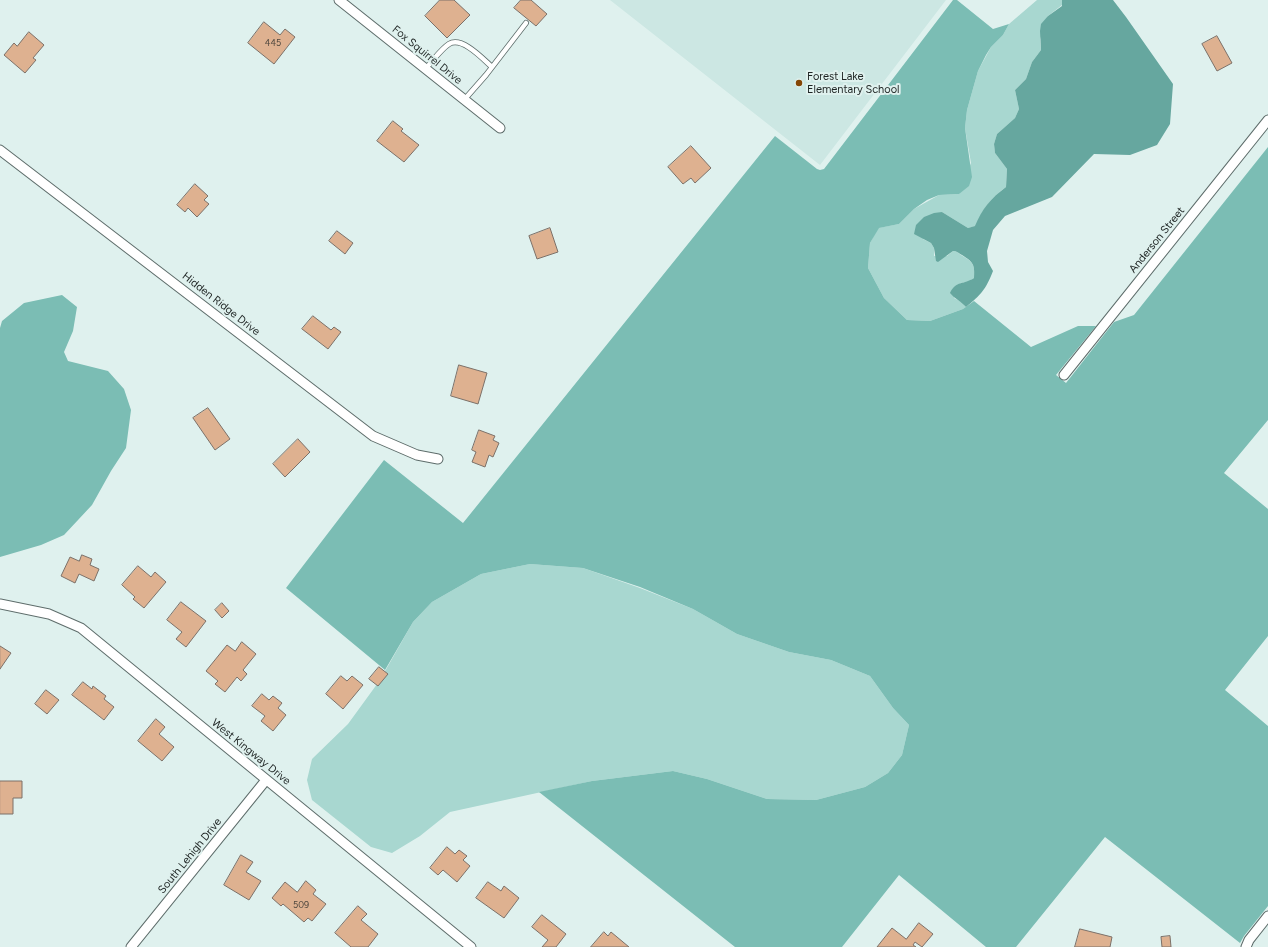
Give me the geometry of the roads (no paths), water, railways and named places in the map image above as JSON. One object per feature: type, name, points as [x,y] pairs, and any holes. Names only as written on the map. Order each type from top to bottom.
[{"type":"street","name":"Fox Squirrel Drive","points":[[339,0],[500,128]]},
{"type":"street","name":"Anderson Street","points":[[1064,375],[1268,120]]},
{"type":"street","name":"Hidden Ridge Drive","points":[[0,150],[373,436],[417,456],[438,459]]},
{"type":"street","name":"West Kingway Drive","points":[[0,604],[49,614],[81,628],[471,947]]},
{"type":"street","name":"South Lehigh Drive","points":[[131,947],[266,780]]},
{"type":"street","points":[[1246,947],[1249,940],[1268,916]]},
{"type":"lane","points":[[464,100],[526,23]]},
{"type":"lane","points":[[425,69],[448,44],[454,42],[461,42],[492,67]]},
{"type":"place","name":"Forest Lake Elementary School","points":[[799,83]]}]
